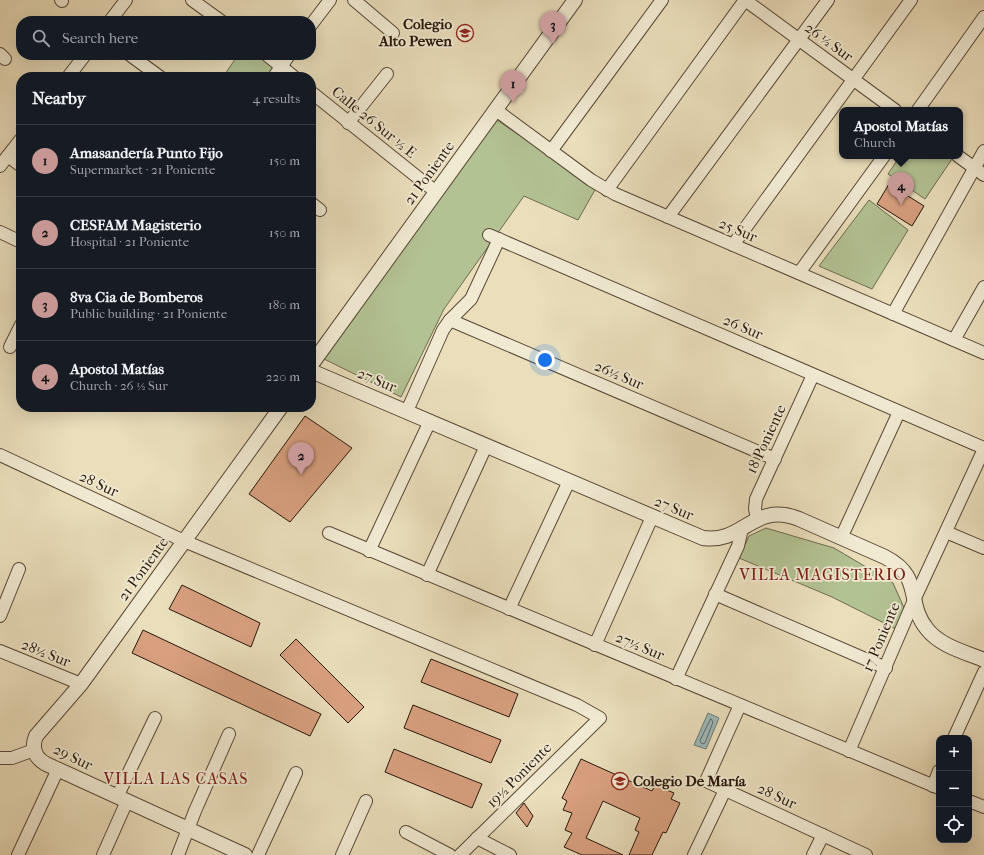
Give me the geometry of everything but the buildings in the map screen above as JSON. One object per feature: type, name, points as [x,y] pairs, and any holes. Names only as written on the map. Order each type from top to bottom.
[{"type":"street","points":[[114,16],[126,0]]},
{"type":"street","points":[[192,0],[213,16]]},
{"type":"street","points":[[316,18],[330,0]]},
{"type":"street","points":[[354,0],[393,33]]},
{"type":"street","name":"21 Poniente","points":[[316,358],[575,0]]},
{"type":"street","points":[[551,151],[662,0]]},
{"type":"street","points":[[607,190],[745,0]]},
{"type":"street","name":"26 ½ Sur","points":[[745,0],[891,107]]},
{"type":"street","points":[[668,217],[828,0]]},
{"type":"street","points":[[733,245],[911,0]]},
{"type":"street","points":[[920,107],[984,17]]},
{"type":"street","points":[[72,72],[81,60]]},
{"type":"street","points":[[137,60],[153,72]]},
{"type":"street","points":[[273,60],[288,72]]},
{"type":"street","points":[[277,72],[285,60]]},
{"type":"street","points":[[348,123],[387,74]]},
{"type":"street","name":"Calle 26 Sur ½ E","points":[[316,96],[436,192]]},
{"type":"street","name":"25 Sur","points":[[496,110],[607,190],[984,353]]},
{"type":"street","points":[[0,166],[16,146]]},
{"type":"street","points":[[892,314],[980,172],[984,151]]},
{"type":"street","points":[[8,156],[16,162]]},
{"type":"street","points":[[799,273],[882,159]]},
{"type":"street","points":[[962,159],[980,172]]},
{"type":"street","points":[[0,232],[16,240]]},
{"type":"street","name":"26 Sur","points":[[450,320],[471,299],[494,237],[984,449]]},
{"type":"street","points":[[954,340],[984,287]]},
{"type":"street","points":[[407,411],[443,330],[450,320]]},
{"type":"street","name":"26½ Sur","points":[[450,320],[775,459]]},
{"type":"street","points":[[10,347],[16,335]]},
{"type":"street","name":"27 Sur","points":[[316,373],[696,536],[709,539],[725,537],[742,529],[757,518],[771,514],[786,515],[841,538],[898,564],[912,583],[920,618],[932,634],[945,643],[984,660]]},
{"type":"street","name":"18 Poniente","points":[[757,518],[755,509],[756,499],[813,375]]},
{"type":"street","name":"21 Poniente","points":[[34,750],[36,736],[81,684],[277,412]]},
{"type":"street","points":[[841,538],[899,412]]},
{"type":"street","points":[[369,551],[430,421]]},
{"type":"street","points":[[427,575],[486,446]]},
{"type":"street","name":"17 Poniente","points":[[849,751],[915,598],[984,449]]},
{"type":"street","name":"28 Sur","points":[[0,455],[184,541],[577,705],[600,718]]},
{"type":"street","points":[[509,609],[569,481]]},
{"type":"street","points":[[594,645],[652,517]]},
{"type":"street","points":[[676,679],[738,546],[742,529]]},
{"type":"street","points":[[946,532],[984,548]]},
{"type":"street","name":"27½ Sur","points":[[329,533],[936,787]]},
{"type":"street","points":[[0,616],[20,569]]},
{"type":"street","points":[[716,594],[886,668]]},
{"type":"street","name":"28½ Sur","points":[[0,651],[81,684]]},
{"type":"street","points":[[955,735],[984,672]]},
{"type":"street","name":"28 Sur","points":[[740,705],[706,781],[866,855]]},
{"type":"street","points":[[103,855],[122,799],[155,718]]},
{"type":"street","name":"19½ Poniente","points":[[460,855],[600,718]]},
{"type":"street","points":[[178,855],[230,734]]},
{"type":"street","name":"29 Sur","points":[[0,758],[12,758],[34,750],[42,761],[58,770],[245,855]]},
{"type":"street","points":[[18,855],[58,770]]},
{"type":"street","points":[[258,855],[296,773]]},
{"type":"street","points":[[694,855],[725,790]]},
{"type":"street","points":[[342,855],[366,801]]},
{"type":"street","points":[[972,802],[984,807]]},
{"type":"street","points":[[406,832],[450,855]]},
{"type":"street","points":[[813,855],[823,835]]},
{"type":"street","points":[[477,838],[510,855]]},
{"type":"green space","points":[[235,60],[271,60],[279,66],[275,72],[226,72]]},
{"type":"green space","points":[[497,120],[596,188],[578,220],[524,196],[444,309],[401,397],[322,358]]},
{"type":"green space","points":[[898,159],[952,159],[925,199],[888,174]]},
{"type":"green space","points":[[869,200],[908,230],[872,289],[819,266]]},
{"type":"green space","points":[[766,528],[834,548],[893,583],[905,610],[896,629],[832,597],[739,558],[749,536]]},
{"type":"water","points":[[708,713],[719,718],[706,749],[694,745]]},
{"type":"place","name":"Colegio Alto Pewen","points":[[465,33]]},
{"type":"place","name":"8va Cia de Bomberos","points":[[553,44]]},
{"type":"place","name":"Amasandería Punto Fijo","points":[[513,103]]},
{"type":"place","name":"Apostol Matías","points":[[901,205]]},
{"type":"place","name":"CESFAM Magisterio","points":[[301,475]]},
{"type":"place","name":"Colegio De María","points":[[620,781]]},
{"type":"district","name":"VILLA MAGISTERIO","points":[[823,574]]},
{"type":"district","name":"VILLA LAS CASAS","points":[[176,778]]}]
